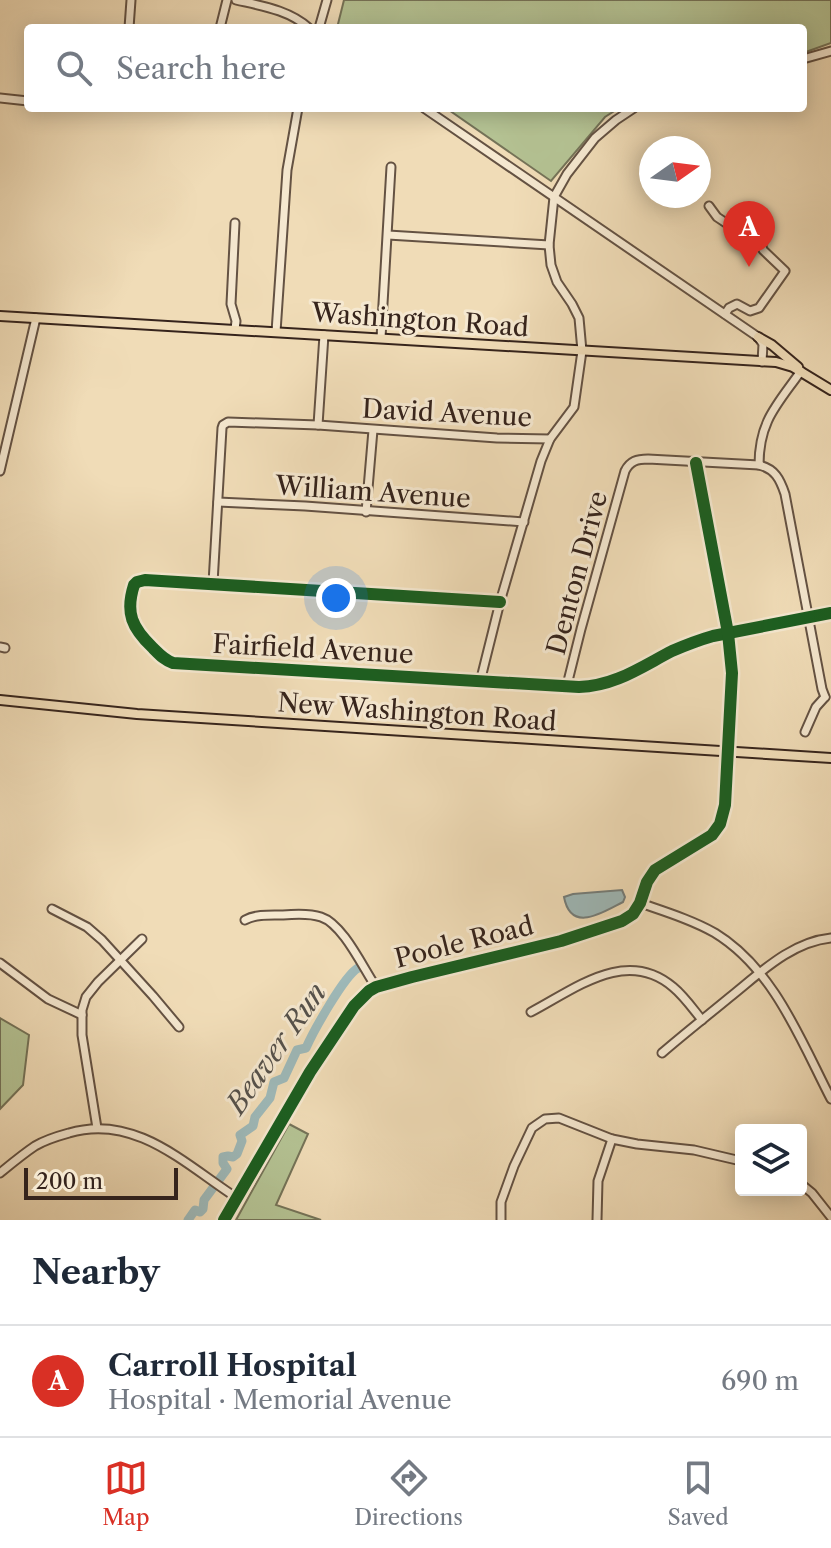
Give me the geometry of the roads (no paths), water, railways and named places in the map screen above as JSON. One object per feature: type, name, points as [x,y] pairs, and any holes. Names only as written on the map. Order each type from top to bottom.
[{"type":"main road","name":"Washington Road","points":[[0,316],[762,362],[784,364],[831,390]]},
{"type":"main road","points":[[758,337],[794,362],[801,371]]},
{"type":"main road","name":"New Washington Road","points":[[0,700],[137,714],[831,758]]},
{"type":"street","points":[[129,24],[131,0]]},
{"type":"street","points":[[221,24],[227,0]]},
{"type":"street","points":[[236,0],[285,13],[304,24]]},
{"type":"street","points":[[320,24],[327,0]]},
{"type":"street","points":[[807,58],[831,51]]},
{"type":"street","points":[[0,98],[24,101]]},
{"type":"street","points":[[276,332],[287,170],[297,112]]},
{"type":"street","points":[[430,112],[758,337],[763,344],[762,362]]},
{"type":"street","points":[[388,235],[549,245],[554,197],[580,155],[595,138],[628,112]]},
{"type":"street","points":[[381,338],[391,167]]},
{"type":"street","points":[[710,208],[717,217],[747,237],[760,238],[763,250],[785,271],[759,308],[750,311],[737,304],[725,314]]},
{"type":"street","points":[[235,223],[231,304],[235,329]]},
{"type":"street","name":"David Avenue","points":[[218,502],[223,425],[228,422],[550,439],[574,407],[582,351],[579,318],[554,276],[549,245]]},
{"type":"street","points":[[0,471],[36,318]]},
{"type":"street","points":[[318,425],[324,335]]},
{"type":"street","points":[[759,465],[764,427],[801,371]]},
{"type":"street","points":[[366,512],[373,430]]},
{"type":"street","points":[[480,682],[500,602],[550,439]]},
{"type":"street","name":"Denton Drive","points":[[567,685],[625,471],[635,460],[643,459],[696,463]]},
{"type":"street","points":[[696,463],[759,465],[775,473],[782,486],[822,689],[828,698],[814,712],[805,732]]},
{"type":"street","name":"Poole Road","points":[[224,1220],[310,1072],[361,998],[376,987],[529,949],[622,921],[633,914],[640,903],[652,873],[706,840],[720,824],[725,805],[732,673],[728,633],[696,463]]},
{"type":"street","points":[[218,502],[213,583],[500,602]]},
{"type":"street","name":"William Avenue","points":[[218,502],[524,522]]},
{"type":"street","name":"Fairfield Avenue","points":[[213,583],[140,580],[134,585],[131,618],[136,629],[163,658],[173,663],[588,687],[610,683],[685,645],[728,633],[831,613]]},
{"type":"street","points":[[640,903],[712,932],[733,946],[760,973],[792,1023],[831,1099]]},
{"type":"street","points":[[52,909],[87,927],[121,960],[179,1027]]},
{"type":"street","points":[[245,920],[250,917],[306,914],[326,918],[338,929],[376,987]]},
{"type":"street","points":[[662,1053],[760,973],[800,946],[831,938]]},
{"type":"street","points":[[97,1128],[82,1035],[86,997],[142,939]]},
{"type":"street","points":[[0,963],[48,999],[82,1015]]},
{"type":"street","points":[[531,1012],[596,977],[634,970],[668,983],[702,1020]]},
{"type":"street","points":[[501,1220],[504,1189],[525,1141],[537,1122],[551,1117],[612,1139],[694,1150],[735,1160]]},
{"type":"street","points":[[0,1173],[35,1146],[54,1137],[97,1128],[130,1133],[150,1141],[187,1162],[237,1198]]},
{"type":"street","points":[[597,1220],[598,1181],[612,1139]]},
{"type":"street","points":[[807,1189],[831,1217]]},
{"type":"water","points":[[622,890],[625,897],[623,902],[589,917],[573,915],[564,897],[573,894]]},
{"type":"waterway","name":"Beaver Run","points":[[188,1220],[195,1210],[200,1212],[203,1209],[204,1200],[227,1169],[223,1157],[237,1154],[242,1141],[240,1135],[253,1126],[255,1117],[270,1098],[274,1082],[284,1078],[297,1050],[306,1048],[337,993],[358,968]]},
{"type":"place","name":"Carroll Hospital","points":[[749,267]]}]
